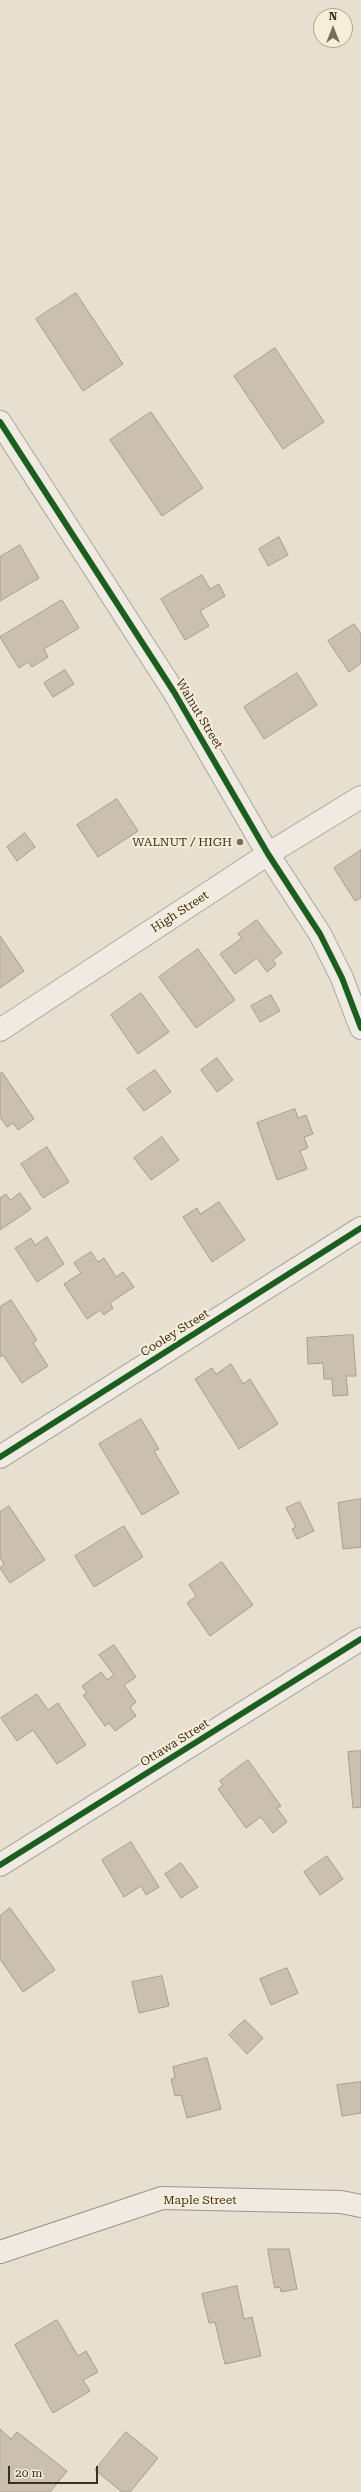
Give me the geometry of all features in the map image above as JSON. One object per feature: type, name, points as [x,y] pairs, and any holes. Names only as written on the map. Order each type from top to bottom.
[{"type":"street","name":"Walnut Street","points":[[0,422],[174,692],[268,854],[320,934],[342,978],[361,1028]]},
{"type":"street","name":"High Street","points":[[0,1030],[268,854],[361,797]]},
{"type":"street","name":"Cooley Street","points":[[0,1457],[361,1228]]},
{"type":"street","name":"Ottawa Street","points":[[0,1865],[361,1639]]},
{"type":"street","name":"Maple Street","points":[[0,2252],[162,2198],[341,2202],[361,2206]]},
{"type":"building","points":[[76,293],[123,364],[83,391],[36,319]]},
{"type":"building","points":[[275,348],[324,422],[283,449],[234,376]]},
{"type":"building","points":[[151,412],[203,488],[162,516],[110,440]]},
{"type":"building","points":[[279,537],[288,555],[268,566],[259,549]]},
{"type":"building","points":[[20,545],[39,578],[0,601],[0,557]]},
{"type":"building","points":[[202,575],[210,589],[219,584],[225,596],[200,611],[209,626],[185,640],[161,599]]},
{"type":"building","points":[[62,600],[79,628],[44,649],[48,657],[32,667],[28,662],[19,668],[0,637]]},
{"type":"building","points":[[354,624],[361,634],[361,663],[349,672],[328,641]]},
{"type":"building","points":[[65,670],[74,684],[53,697],[44,683]]},
{"type":"building","points":[[297,673],[317,705],[264,739],[244,707]]},
{"type":"building","points":[[117,799],[138,831],[98,857],[77,825]]},
{"type":"building","points":[[25,833],[35,847],[17,861],[7,847]]},
{"type":"building","points":[[361,850],[361,898],[355,901],[334,868]]},
{"type":"building","points":[[257,920],[282,953],[273,960],[276,965],[267,972],[257,958],[235,974],[220,954],[242,938],[238,934]]},
{"type":"building","points":[[0,936],[24,971],[0,988]]},
{"type":"building","points":[[198,949],[235,1000],[196,1028],[159,977]]},
{"type":"building","points":[[141,993],[169,1032],[138,1054],[111,1015]]},
{"type":"building","points":[[271,995],[280,1011],[260,1022],[251,1006]]},
{"type":"building","points":[[217,1058],[233,1080],[217,1092],[201,1070]]},
{"type":"building","points":[[155,1070],[171,1092],[144,1111],[127,1089]]},
{"type":"building","points":[[2,1072],[34,1119],[18,1130],[13,1123],[7,1127],[0,1117],[0,1074]]},
{"type":"building","points":[[295,1109],[298,1118],[306,1115],[313,1134],[304,1137],[308,1148],[300,1151],[307,1169],[277,1180],[257,1123]]},
{"type":"building","points":[[162,1137],[179,1160],[151,1180],[134,1158]]},
{"type":"building","points":[[47,1147],[69,1182],[43,1198],[21,1164]]},
{"type":"building","points":[[20,1193],[31,1209],[0,1230],[0,1198],[6,1194],[10,1200]]},
{"type":"building","points":[[219,1202],[245,1240],[212,1262],[183,1217],[197,1208],[200,1214]]},
{"type":"building","points":[[47,1237],[64,1264],[37,1282],[15,1248],[31,1238],[35,1245]]},
{"type":"building","points":[[91,1252],[98,1262],[104,1258],[116,1277],[123,1272],[134,1287],[110,1303],[113,1308],[104,1315],[100,1310],[87,1319],[64,1284],[81,1273],[74,1263]]},
{"type":"building","points":[[11,1300],[37,1340],[33,1343],[48,1366],[22,1383],[3,1355],[0,1357],[0,1307]]},
{"type":"building","points":[[353,1335],[356,1376],[346,1376],[348,1395],[333,1396],[332,1379],[324,1379],[323,1363],[308,1364],[307,1338]]},
{"type":"building","points":[[231,1364],[243,1384],[250,1379],[278,1424],[239,1449],[195,1379],[212,1368],[216,1374]]},
{"type":"building","points":[[141,1419],[159,1449],[154,1451],[179,1493],[142,1515],[99,1444]]},
{"type":"building","points":[[361,1499],[361,1547],[343,1549],[338,1503]]},
{"type":"building","points":[[300,1502],[314,1531],[297,1539],[292,1529],[296,1527],[286,1508]]},
{"type":"building","points":[[9,1506],[45,1560],[10,1583],[0,1568],[4,1564],[0,1558],[0,1512]]},
{"type":"building","points":[[124,1526],[143,1557],[94,1587],[75,1556]]},
{"type":"building","points":[[222,1562],[253,1605],[210,1636],[187,1603],[196,1596],[189,1585]]},
{"type":"building","points":[[114,1645],[136,1677],[124,1685],[136,1702],[130,1707],[136,1716],[115,1731],[109,1723],[105,1726],[83,1695],[87,1693],[82,1686],[101,1672],[107,1680],[114,1675],[99,1655]]},
{"type":"building","points":[[37,1694],[48,1710],[58,1703],[86,1745],[57,1764],[33,1730],[17,1741],[1,1718]]},
{"type":"building","points":[[361,1751],[361,1807],[353,1808],[348,1752]]},
{"type":"building","points":[[248,1760],[281,1806],[277,1808],[287,1822],[273,1833],[261,1817],[246,1828],[218,1789],[223,1785],[220,1781]]},
{"type":"building","points":[[131,1842],[159,1887],[146,1895],[141,1886],[124,1897],[102,1860]]},
{"type":"building","points":[[327,1856],[343,1879],[320,1895],[304,1872]]},
{"type":"building","points":[[181,1863],[198,1887],[181,1898],[165,1874]]},
{"type":"building","points":[[10,1908],[55,1970],[23,1992],[0,1959],[0,1916]]},
{"type":"building","points":[[287,1968],[298,1993],[271,2005],[260,1979]]},
{"type":"building","points":[[162,1976],[169,2006],[139,2013],[132,1982]]},
{"type":"building","points":[[245,2020],[263,2038],[247,2054],[229,2035]]},
{"type":"building","points":[[207,2058],[221,2109],[187,2118],[181,2095],[175,2096],[171,2079],[175,2078],[173,2067]]},
{"type":"building","points":[[361,2082],[361,2113],[342,2116],[337,2085]]},
{"type":"building","points":[[268,2249],[289,2249],[297,2289],[281,2292],[280,2287],[275,2288]]},
{"type":"building","points":[[237,2286],[244,2319],[252,2317],[261,2356],[225,2364],[215,2322],[209,2323],[202,2294]]},
{"type":"building","points":[[57,2320],[78,2356],[86,2351],[98,2372],[83,2380],[90,2391],[53,2413],[15,2345]]},
{"type":"building","points":[[0,2429],[11,2439],[17,2432],[67,2471],[50,2492],[0,2492]]},
{"type":"building","points":[[126,2432],[158,2458],[130,2492],[122,2492],[95,2470]]},
{"type":"cycle path","points":[[0,422],[174,692],[268,854],[320,934],[342,978],[361,1028]]},
{"type":"cycle path","points":[[0,1457],[361,1228]]},
{"type":"cycle path","points":[[0,1865],[361,1639]]},
{"type":"place","name":"WALNUT / HIGH","points":[[240,842]]}]
